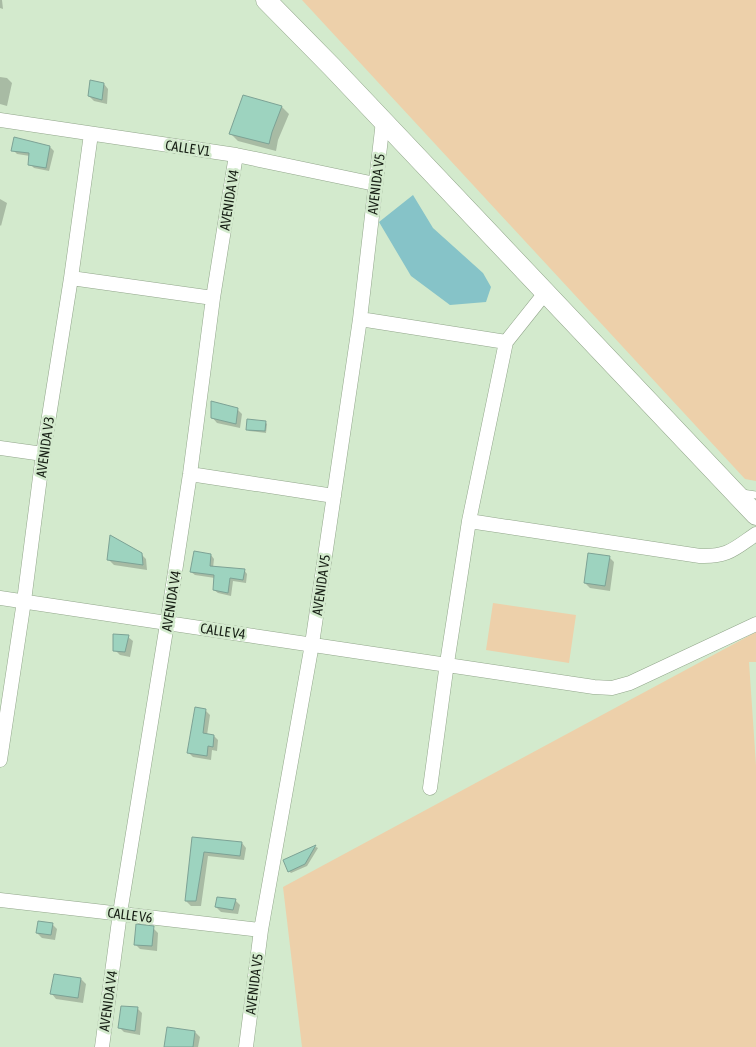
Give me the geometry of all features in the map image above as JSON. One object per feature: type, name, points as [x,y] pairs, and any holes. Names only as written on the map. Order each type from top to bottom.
[{"type":"street","points":[[266,0],[756,515]]},
{"type":"street","name":"CALLE V1","points":[[0,120],[236,155],[375,184]]},
{"type":"street","name":"AVENIDA V5","points":[[246,1047],[261,930],[312,644],[334,496],[360,319],[383,121]]},
{"type":"street","name":"AVENIDA V3","points":[[0,757],[91,134]]},
{"type":"street","name":"AVENIDA V4","points":[[102,1047],[120,913],[168,624],[213,298],[236,155]]},
{"type":"street","points":[[71,278],[213,298]]},
{"type":"street","points":[[430,788],[469,521],[506,342],[546,293]]},
{"type":"street","points":[[360,319],[506,342]]},
{"type":"street","points":[[0,448],[43,454]]},
{"type":"street","points":[[190,474],[334,496]]},
{"type":"street","points":[[469,521],[708,557],[729,553],[756,534]]},
{"type":"street","name":"CALLE V4","points":[[0,598],[612,688],[630,683],[756,624]]},
{"type":"street","name":"CALLE V6","points":[[0,900],[261,930]]},
{"type":"lane","points":[[735,492],[756,495]]},
{"type":"shaded area","points":[[302,0],[756,0],[756,481],[745,479]]},
{"type":"shaded area","points":[[493,603],[576,615],[569,663],[486,650]]},
{"type":"shaded area","points":[[756,632],[756,662],[749,662],[756,765],[756,1047],[302,1047],[283,887]]},
{"type":"water","points":[[413,195],[433,228],[483,273],[491,287],[486,302],[450,305],[411,276],[379,222]]},
{"type":"building","points":[[90,80],[104,83],[102,100],[88,96]]},
{"type":"building","points":[[243,95],[282,106],[269,144],[229,134]]},
{"type":"building","points":[[14,137],[50,146],[46,168],[28,165],[29,153],[11,151]]},
{"type":"building","points":[[211,401],[238,408],[236,424],[211,418]]},
{"type":"building","points":[[247,419],[266,421],[265,431],[246,430]]},
{"type":"building","points":[[110,535],[142,553],[143,565],[107,560]]},
{"type":"building","points":[[194,551],[211,554],[210,566],[245,569],[243,580],[230,578],[228,593],[213,590],[214,575],[190,572]]},
{"type":"building","points":[[588,553],[610,556],[605,586],[584,583]]},
{"type":"building","points":[[113,634],[129,635],[125,652],[113,651]]},
{"type":"building","points":[[195,707],[206,709],[203,733],[214,735],[213,747],[208,746],[207,756],[187,753]]},
{"type":"building","points":[[192,837],[242,842],[240,856],[204,852],[196,901],[185,901]]},
{"type":"building","points":[[316,845],[305,864],[288,872],[283,860]]},
{"type":"building","points":[[217,897],[236,899],[233,910],[215,907]]},
{"type":"building","points":[[38,921],[53,923],[51,935],[36,933]]},
{"type":"building","points":[[136,924],[154,926],[152,946],[134,945]]},
{"type":"building","points":[[54,974],[81,978],[78,998],[50,994]]},
{"type":"building","points":[[121,1006],[138,1007],[135,1031],[118,1028]]},
{"type":"building","points":[[167,1027],[195,1031],[193,1047],[164,1047]]}]
